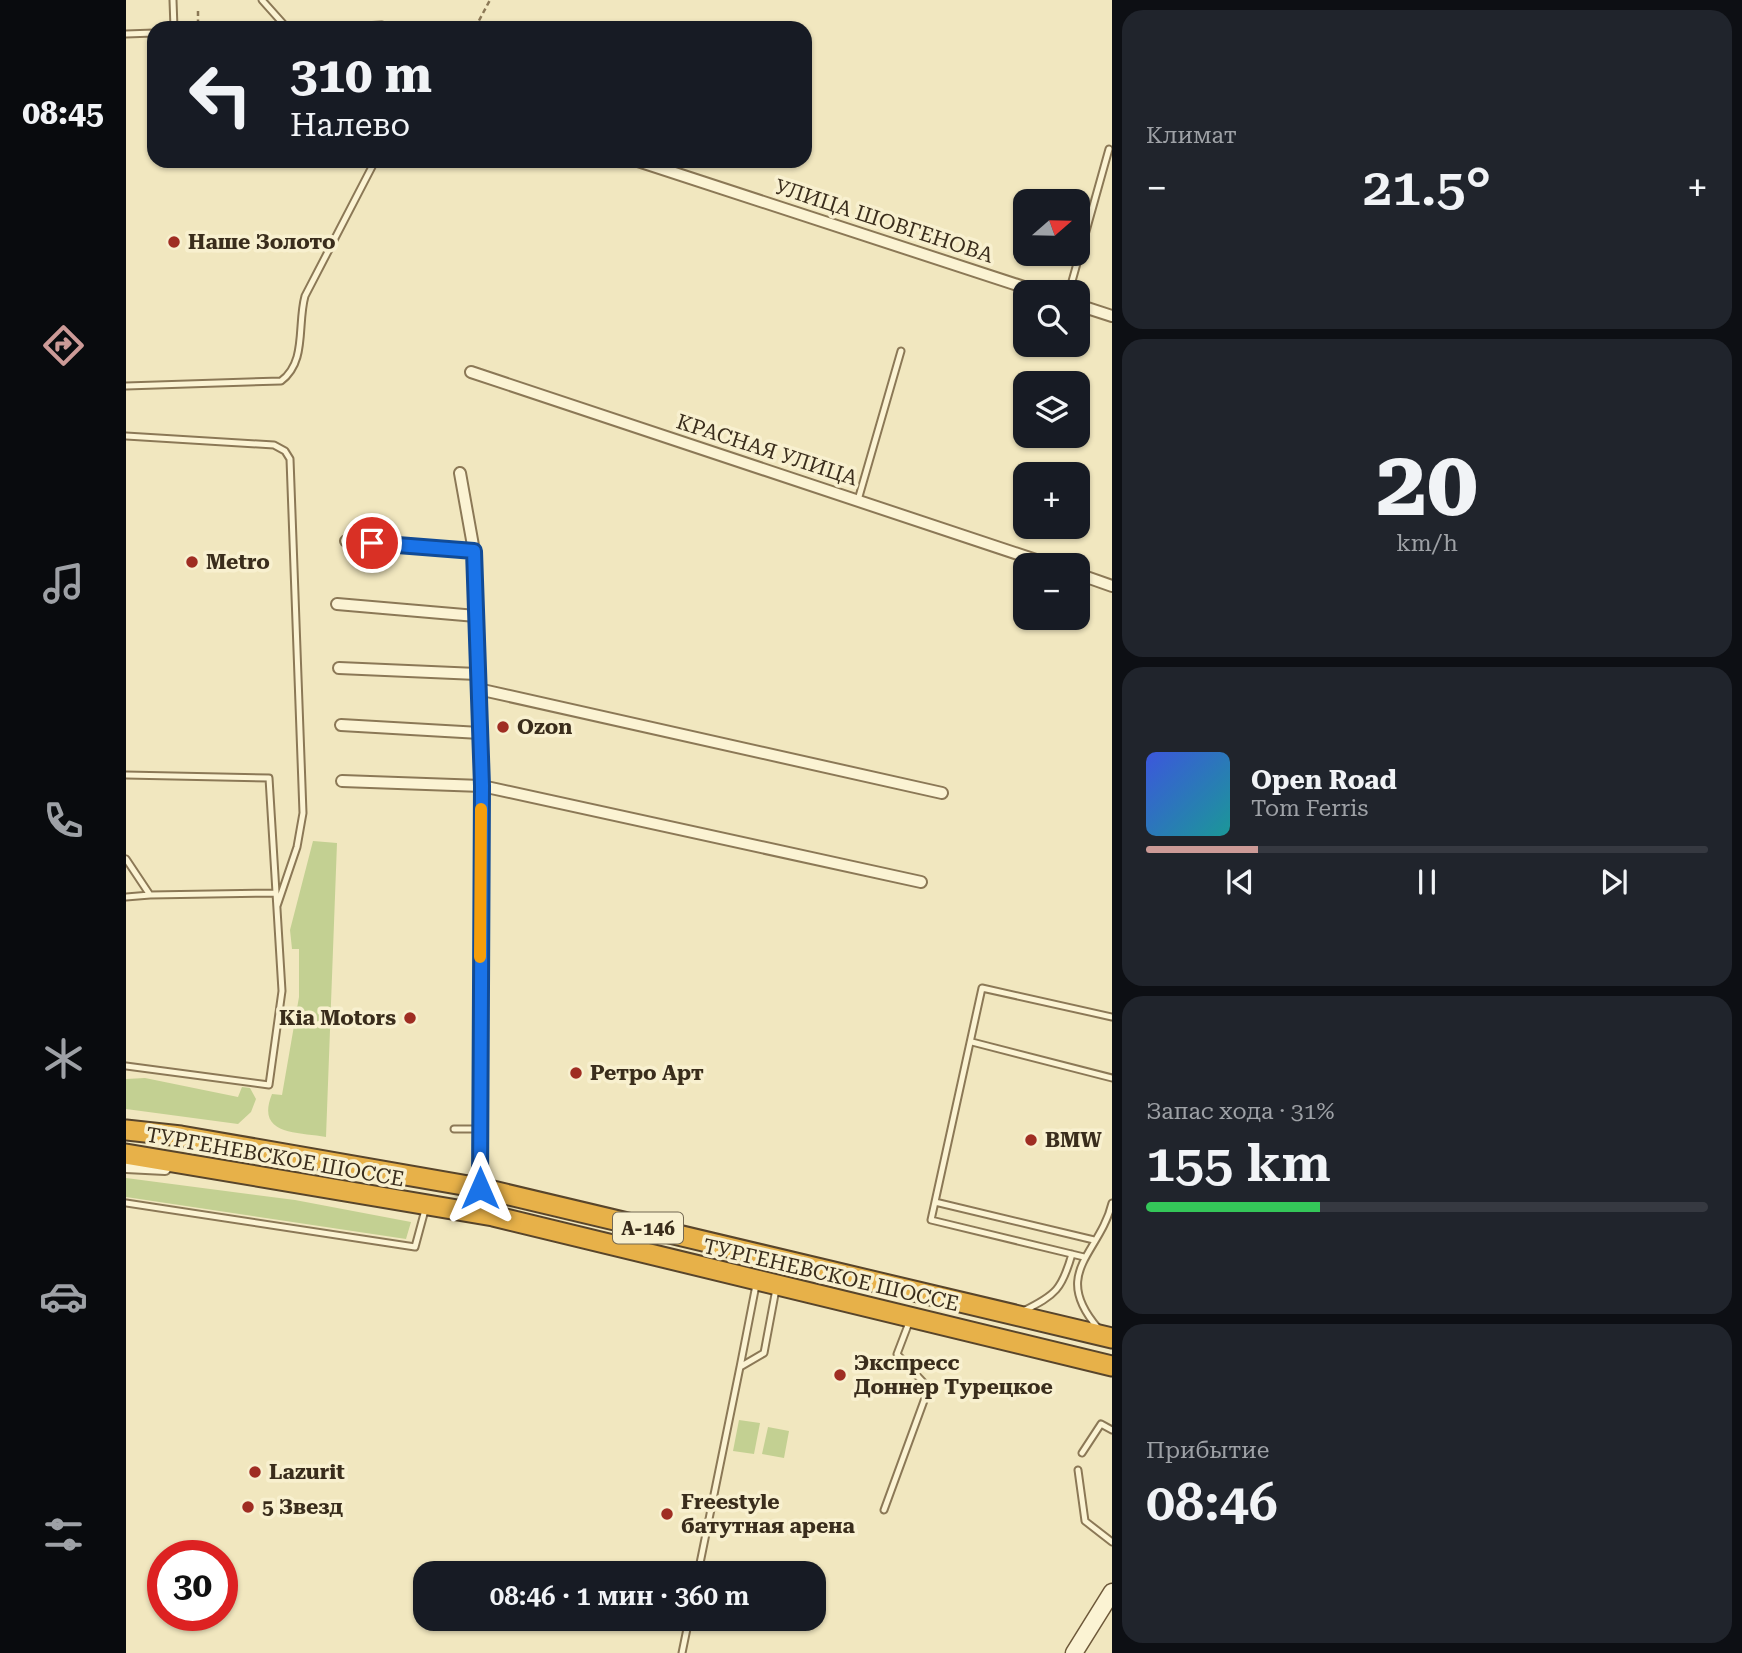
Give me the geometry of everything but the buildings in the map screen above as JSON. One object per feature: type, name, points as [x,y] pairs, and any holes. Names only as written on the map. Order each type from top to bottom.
[{"type":"highway","name":"ТУРГЕНЕВСКОЕ ШОССЕ","points":[[126,1130],[180,1136],[480,1188],[1110,1338]]},
{"type":"highway","name":"ТУРГЕНЕВСКОЕ ШОССЕ","points":[[126,1154],[426,1207],[493,1216],[1112,1366]]},
{"type":"street","name":"УЛИЦА ШОВГЕНОВА","points":[[659,168],[1013,284]]},
{"type":"street","points":[[1090,309],[1112,316]]},
{"type":"street","name":"КРАСНАЯ УЛИЦА","points":[[471,372],[1015,553]]},
{"type":"street","points":[[460,473],[474,551],[482,786],[480,1188]]},
{"type":"street","points":[[346,541],[474,551]]},
{"type":"street","points":[[1090,578],[1112,586]]},
{"type":"street","points":[[337,604],[476,617]]},
{"type":"street","points":[[339,668],[477,674]]},
{"type":"street","points":[[478,689],[942,793]]},
{"type":"street","points":[[341,725],[480,733]]},
{"type":"street","points":[[342,781],[482,786],[921,882]]},
{"type":"street","points":[[126,1121],[180,1136]]},
{"type":"street","points":[[126,1167],[217,1171]]},
{"type":"street","points":[[1074,1653],[1112,1592]]},
{"type":"lane","points":[[173,0],[173,21]]},
{"type":"lane","points":[[262,0],[278,21]]},
{"type":"lane","points":[[126,34],[147,33]]},
{"type":"lane","points":[[1072,280],[1109,149]]},
{"type":"lane","points":[[126,386],[281,381],[292,372],[298,356],[301,311],[305,296],[371,168]]},
{"type":"lane","points":[[858,501],[901,351]]},
{"type":"lane","points":[[126,436],[274,445],[285,451],[290,459],[303,813],[297,847],[277,906]]},
{"type":"lane","points":[[126,775],[269,778],[282,991],[270,1085],[126,1066]]},
{"type":"lane","points":[[126,859],[150,895]]},
{"type":"lane","points":[[127,896],[276,893]]},
{"type":"lane","points":[[1084,1256],[930,1220],[982,988],[1112,1017]]},
{"type":"lane","points":[[972,1042],[1112,1078]]},
{"type":"lane","points":[[454,1129],[480,1129]]},
{"type":"lane","points":[[935,1202],[1094,1240]]},
{"type":"lane","points":[[126,1203],[415,1247],[426,1207]]},
{"type":"lane","points":[[1110,1338],[1084,1310],[1077,1289],[1084,1256],[1107,1224],[1112,1203]]},
{"type":"lane","points":[[1003,1312],[1022,1312],[1048,1299],[1064,1284],[1072,1254]]},
{"type":"lane","points":[[700,1561],[757,1282]]},
{"type":"lane","points":[[740,1367],[764,1353],[777,1286]]},
{"type":"lane","points":[[884,1510],[925,1398],[924,1383],[897,1354],[911,1317]]},
{"type":"lane","points":[[1082,1453],[1101,1424],[1112,1430]]},
{"type":"lane","points":[[1078,1470],[1085,1521],[1112,1542]]},
{"type":"lane","points":[[682,1653],[687,1631]]},
{"type":"path","points":[[479,21],[490,0]]},
{"type":"path","points":[[198,11],[198,21]]},
{"type":"green space","points":[[313,841],[337,843],[326,1137],[292,1132],[274,1125],[269,1118],[268,1108],[272,1094],[282,1095],[299,997],[299,949],[292,949],[290,930]]},
{"type":"green space","points":[[145,1078],[238,1097],[242,1087],[250,1088],[256,1099],[251,1112],[238,1124],[126,1109],[126,1079]]},
{"type":"green space","points":[[126,1178],[295,1200],[411,1222],[406,1239],[126,1197]]},
{"type":"green space","points":[[739,1420],[760,1423],[754,1454],[733,1451]]},
{"type":"green space","points":[[768,1427],[789,1431],[784,1458],[762,1454]]},
{"type":"slow traffic","points":[[480,957],[481,809]]},
{"type":"place","name":"Наше Золото","points":[[174,242]]},
{"type":"place","name":"Metro","points":[[192,562]]},
{"type":"place","name":"Ozon","points":[[503,727]]},
{"type":"place","name":"Kia Motors","points":[[410,1018]]},
{"type":"place","name":"Ретро Арт","points":[[576,1073]]},
{"type":"place","name":"BMW","points":[[1031,1140]]},
{"type":"place","name":"Экспресс Доннер Турецкое","points":[[840,1375]]},
{"type":"place","name":"Lazurit","points":[[255,1472]]},
{"type":"place","name":"5 Звезд","points":[[248,1507]]},
{"type":"place","name":"Freestyle батутная арена","points":[[667,1514]]},
{"type":"route","points":[[372,543],[474,551],[482,786],[480,1188]]}]
